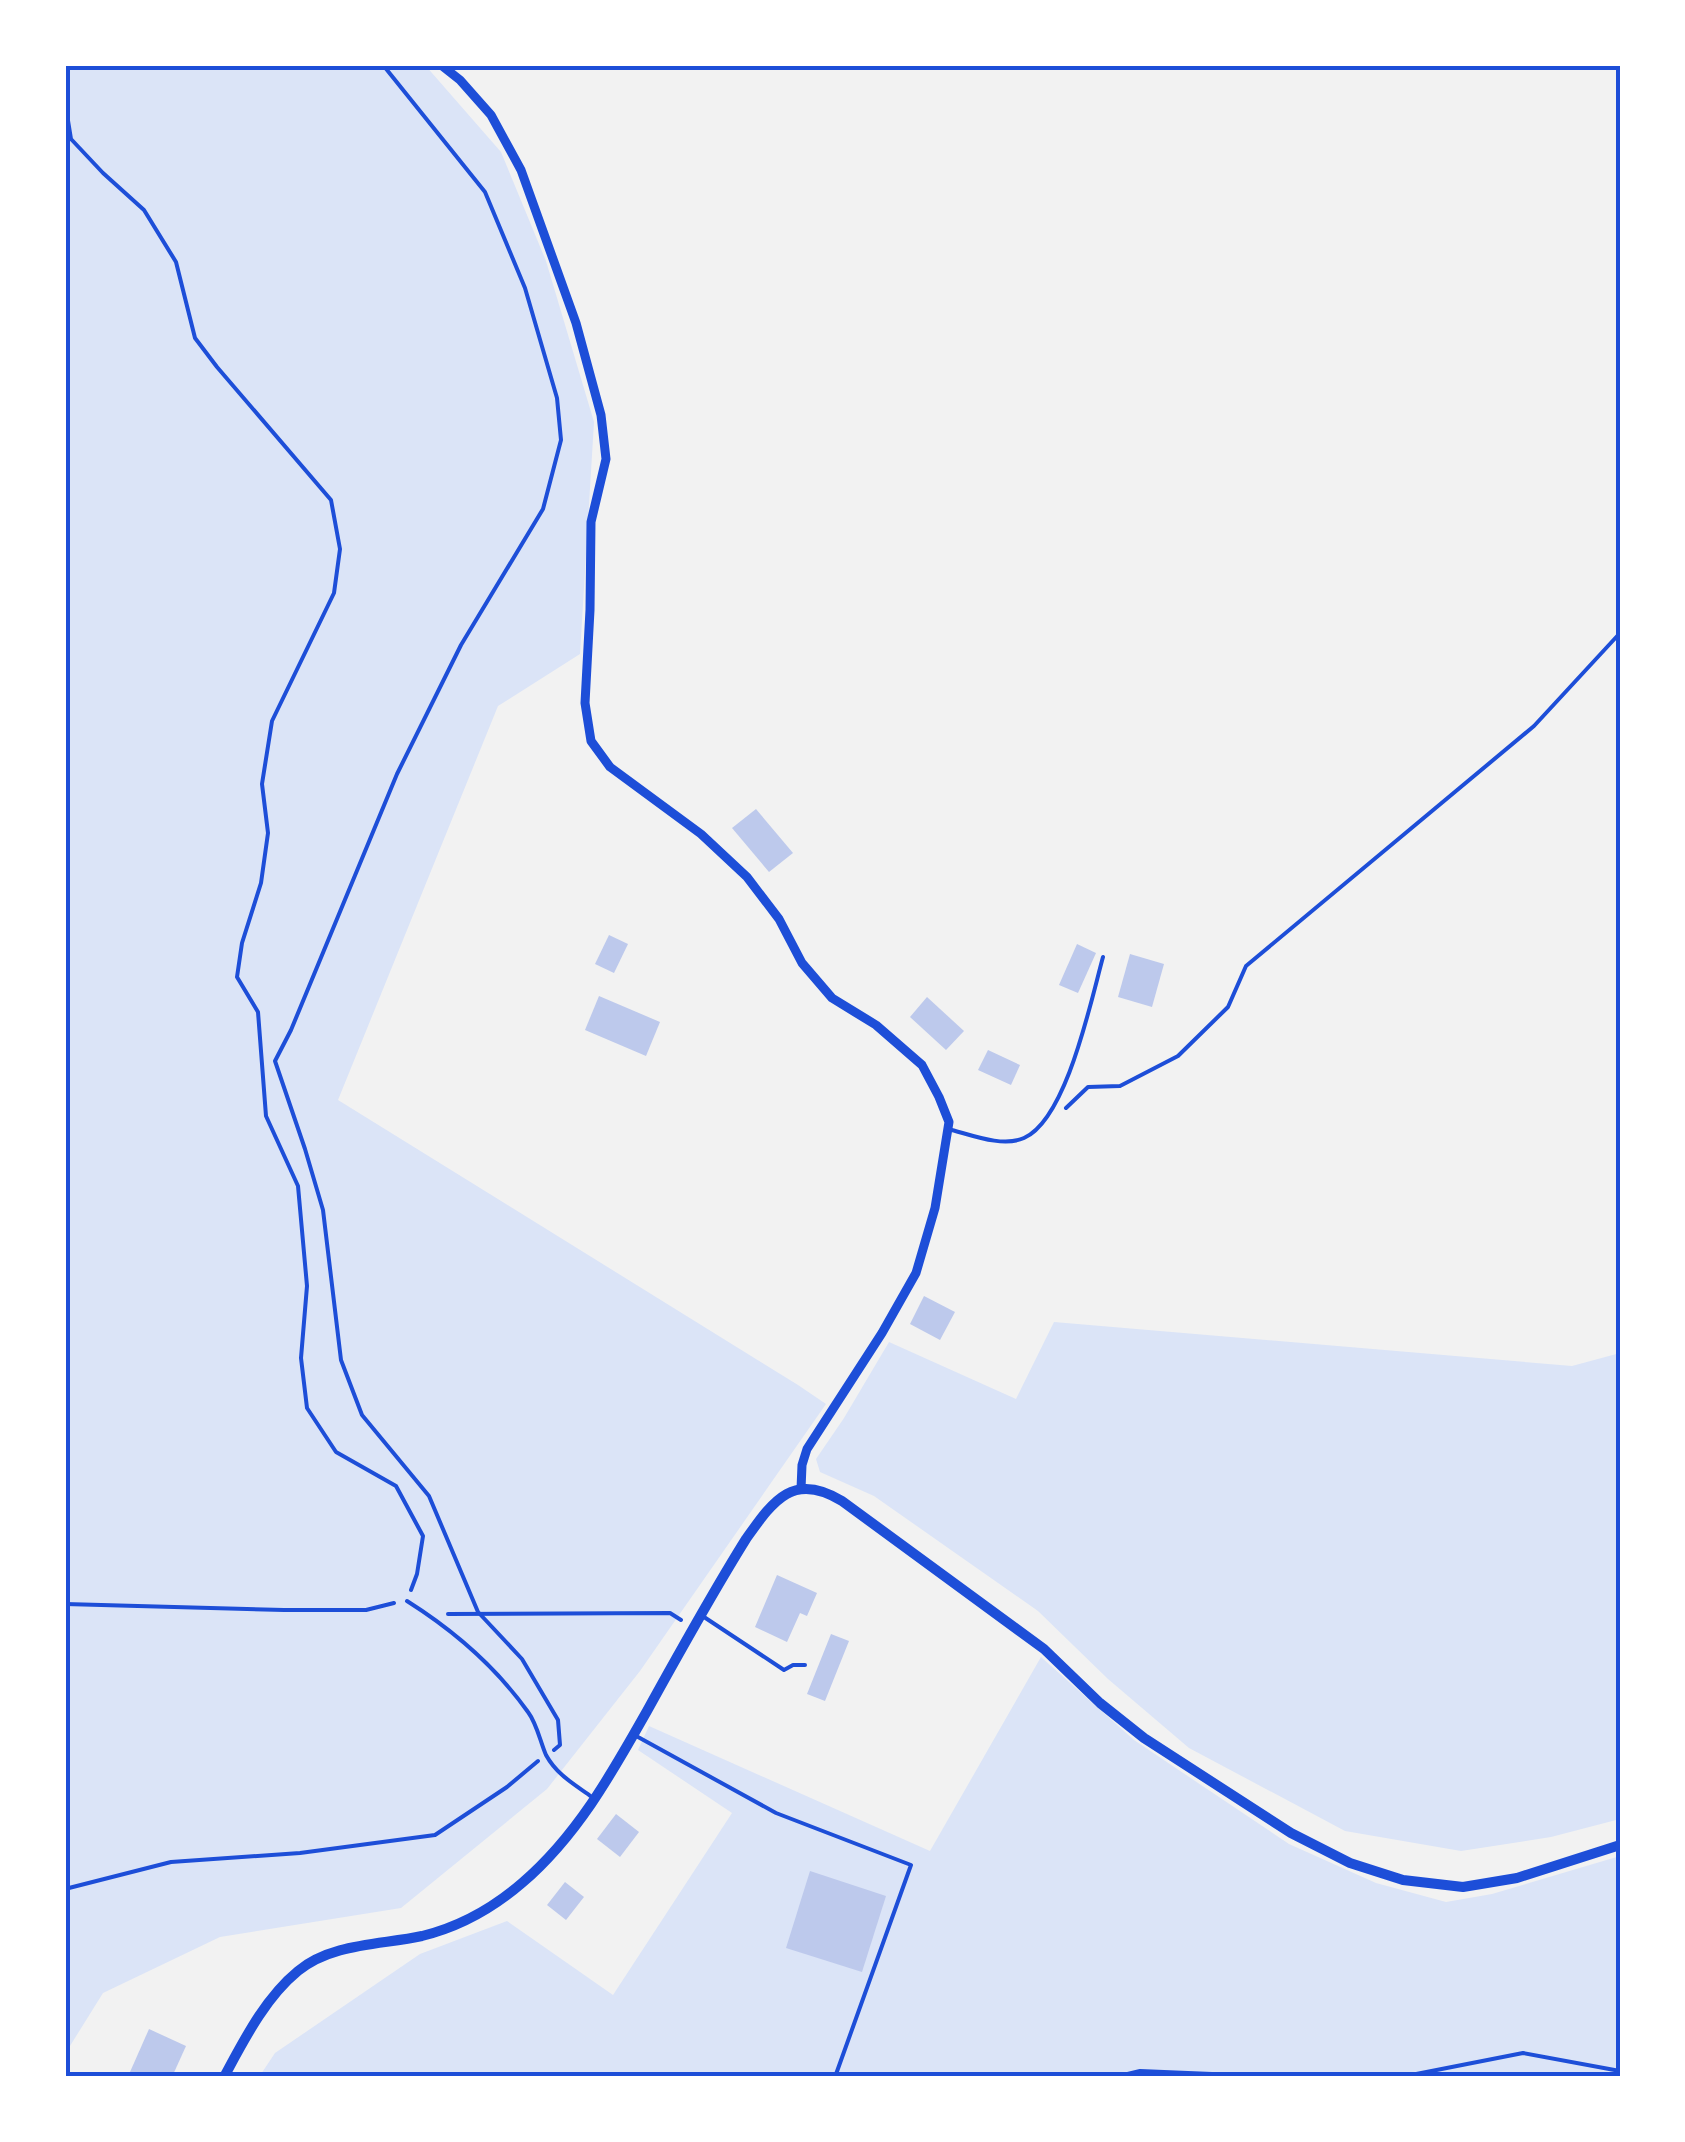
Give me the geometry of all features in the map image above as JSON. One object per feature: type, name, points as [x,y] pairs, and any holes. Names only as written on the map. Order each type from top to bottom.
[{"type":"street","points":[[441,65],[460,80],[491,116],[521,170],[576,324],[601,415],[606,459],[591,522],[585,702],[590,742],[610,767],[701,834],[747,877],[779,919],[802,963],[832,998],[876,1025],[922,1065],[949,1122],[936,1208],[916,1274],[807,1449],[801,1489]]},
{"type":"street","points":[[224,2077],[265,2008],[300,1969],[343,1950],[438,1932],[484,1910],[515,1889],[552,1855],[595,1799],[760,1519],[780,1496],[791,1490],[822,1492],[842,1501],[1036,1643],[1144,1738],[1291,1834],[1350,1863],[1394,1878],[1463,1887],[1517,1878],[1620,1845]]},
{"type":"lane","points":[[948,1129],[1011,1141],[1025,1138],[1038,1128],[1068,1078],[1103,957]]},
{"type":"lane","points":[[407,1600],[494,1669],[531,1715],[546,1754],[566,1780],[595,1799]]},
{"type":"lane","points":[[701,1615],[784,1670],[805,1665]]},
{"type":"lane","points":[[633,1734],[776,1813],[911,1865],[836,2077]]},
{"type":"path","points":[[65,1889],[172,1862],[300,1853],[434,1834],[507,1788],[560,1745],[558,1720],[522,1659],[478,1612],[429,1496],[362,1415],[341,1360],[323,1210],[275,1062],[397,774],[461,645],[543,509],[561,440],[557,398],[525,288],[484,192],[383,65]]},
{"type":"path","points":[[65,102],[71,139],[144,210],[176,262],[195,338],[331,500],[340,549],[334,593],[272,721],[262,784],[268,833],[261,883],[242,943],[237,977],[258,1012],[266,1116],[298,1186],[306,1286],[300,1358],[307,1408],[336,1452],[396,1486],[423,1536],[417,1574],[407,1600],[366,1610],[65,1604]]},
{"type":"path","points":[[1064,1110],[1088,1087],[1120,1086],[1178,1056],[1228,1007],[1246,966],[1534,726],[1620,633]]},
{"type":"path","points":[[430,1616],[478,1612],[670,1614],[694,1628]]},
{"type":"path","points":[[1401,2077],[1523,2053],[1620,2072]]},
{"type":"path","points":[[1115,2077],[1140,2071],[1284,2077]]},
{"type":"shaded area","points":[[65,65],[425,65],[501,152],[546,261],[594,422],[580,654],[498,706],[338,1100],[826,1404],[640,1671],[547,1789],[401,1908],[220,1937],[103,1993],[65,2054]]},
{"type":"shaded area","points":[[1054,1322],[1572,1366],[1620,1353],[1620,1819],[1551,1837],[1461,1851],[1345,1831],[1189,1748],[1108,1679],[1038,1611],[874,1496],[820,1472],[816,1459],[889,1342],[1016,1399]]},
{"type":"shaded area","points":[[1041,1657],[1134,1740],[1289,1844],[1376,1883],[1446,1902],[1492,1894],[1620,1856],[1620,2077],[259,2077],[275,2053],[420,1954],[507,1921],[613,1995],[732,1813],[638,1750],[649,1726],[930,1851]]},
{"type":"building","points":[[756,809],[793,853],[769,872],[732,828]]},
{"type":"building","points":[[609,935],[628,944],[614,973],[595,964]]},
{"type":"building","points":[[1077,944],[1096,953],[1078,993],[1059,985]]},
{"type":"building","points":[[1130,954],[1164,964],[1152,1007],[1118,997]]},
{"type":"building","points":[[599,996],[660,1022],[646,1056],[585,1030]]},
{"type":"building","points":[[927,997],[964,1031],[946,1050],[910,1017]]},
{"type":"building","points":[[988,1050],[1020,1065],[1011,1085],[978,1070]]},
{"type":"building","points":[[924,1296],[955,1312],[940,1340],[910,1324]]},
{"type":"building","points":[[777,1575],[817,1593],[807,1616],[800,1613],[787,1642],[755,1627]]},
{"type":"building","points":[[831,1634],[849,1641],[825,1701],[807,1694]]},
{"type":"building","points":[[616,1814],[639,1832],[620,1857],[597,1839]]},
{"type":"building","points":[[810,1871],[886,1896],[862,1972],[786,1948]]},
{"type":"building","points":[[565,1882],[584,1897],[566,1920],[547,1905]]},
{"type":"building","points":[[149,2029],[186,2046],[172,2077],[141,2077],[130,2072]]}]
